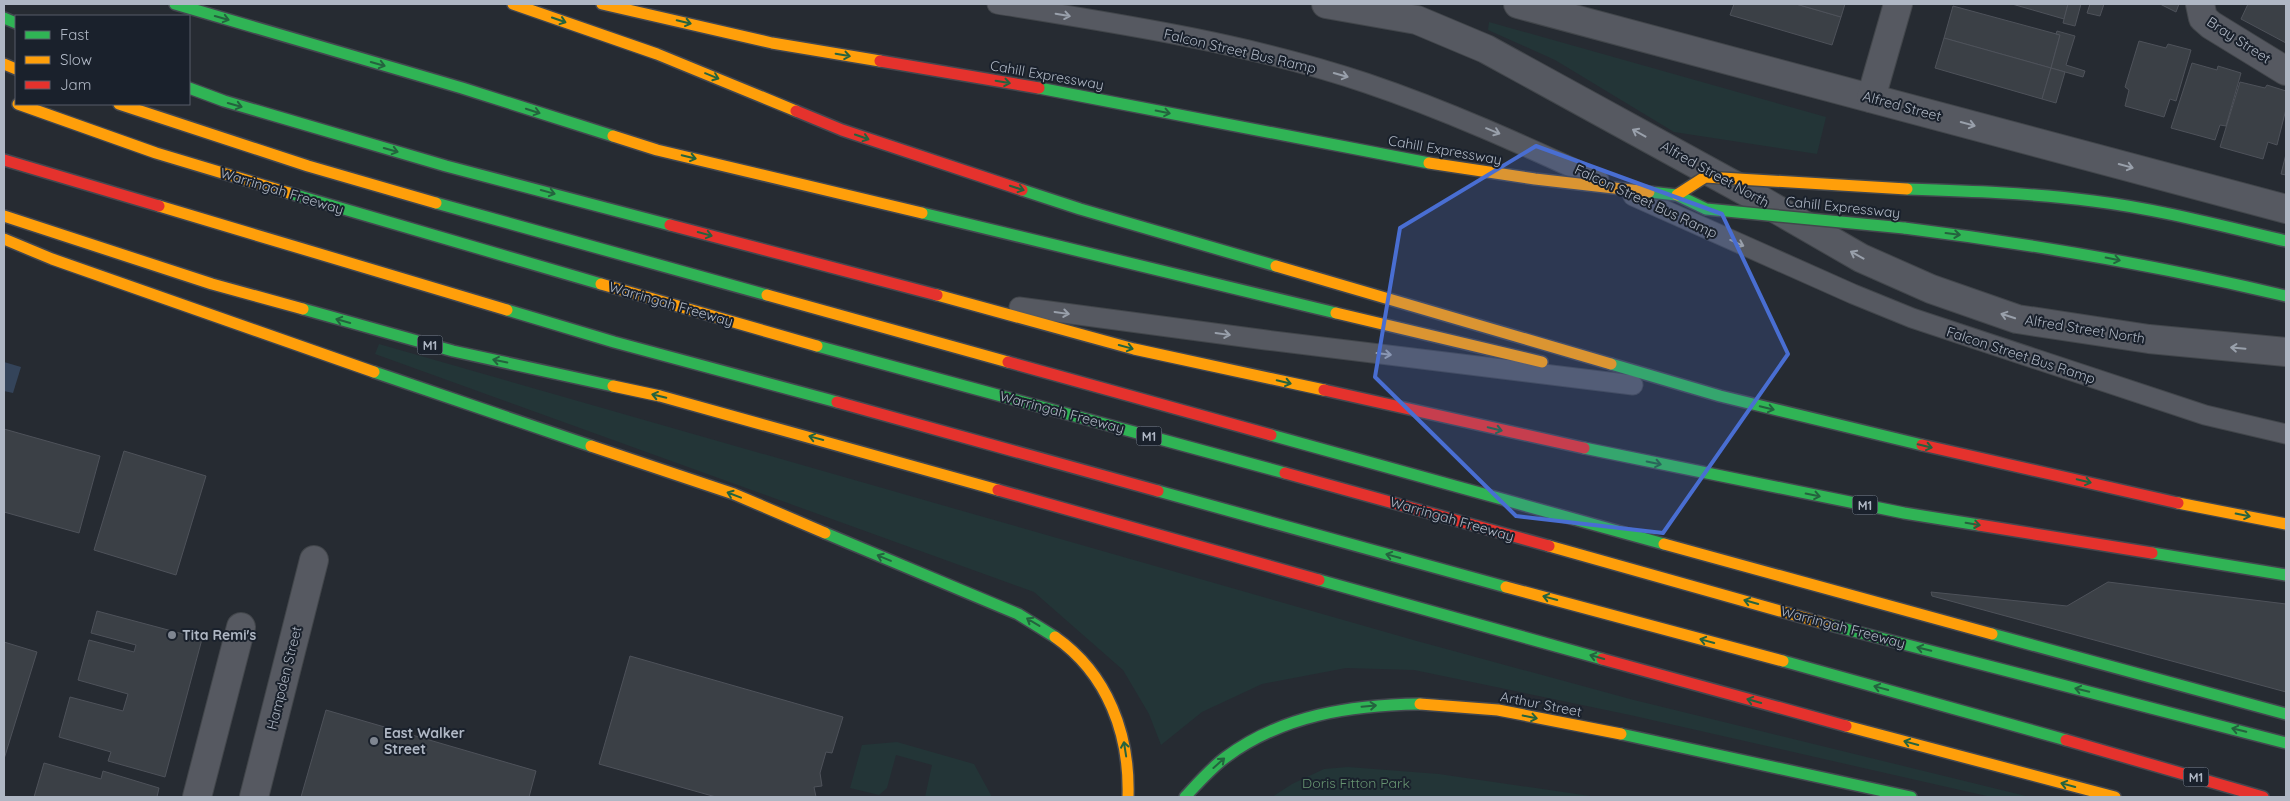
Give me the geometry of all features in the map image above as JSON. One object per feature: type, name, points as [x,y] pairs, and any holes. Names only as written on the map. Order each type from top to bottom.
[{"type":"main road","points":[[175,4],[462,88],[657,150],[1634,385],[1720,396]]},
{"type":"main road","points":[[513,4],[657,54],[842,130],[1080,209],[1720,396],[1931,447],[2189,505],[2286,524]]},
{"type":"main road","name":"Cahill Expressway","points":[[602,4],[772,43],[1066,93],[1429,163],[1535,180],[1677,195],[1706,209],[2007,240],[2228,281],[2286,296]]},
{"type":"main road","name":"M1","points":[[190,88],[233,104],[446,166],[944,297],[1134,350],[1696,472],[1904,513],[2286,575]]},
{"type":"main road","name":"Warringah Freeway","points":[[21,105],[165,156],[410,230],[810,344],[1835,626],[2286,743]]},
{"type":"main road","points":[[122,105],[308,166],[417,198],[1832,591],[2286,714]]},
{"type":"main road","name":"M1","points":[[4,160],[614,342],[906,420],[1266,522],[1928,700],[2263,797]]},
{"type":"main road","points":[[1677,195],[1705,177],[1907,189],[1998,192],[2094,201],[2202,221],[2286,241]]},
{"type":"main road","name":"M1","points":[[4,216],[212,284],[444,349],[660,396],[1824,720],[2115,797]]},
{"type":"main road","points":[[4,239],[52,259],[323,355],[734,494],[1018,614],[1045,630],[1078,656],[1099,682],[1113,706],[1123,740],[1130,779],[1128,797]]},
{"type":"main road","name":"Arthur Street","points":[[1185,797],[1227,756],[1258,737],[1290,722],[1330,712],[1392,704],[1497,710],[1682,747],[1911,797]]},
{"type":"street","name":"Alfred Street North","points":[[1326,4],[1417,20],[1486,49],[1745,191],[1861,258],[1931,290],[2017,318],[2149,339],[2286,352]]},
{"type":"street","name":"Alfred Street","points":[[1518,4],[2286,209]]},
{"type":"street","points":[[1871,98],[1898,4]]},
{"type":"street","name":"Bray Street","points":[[2200,4],[2203,18],[2211,25],[2286,71]]},
{"type":"street","name":"Hampden Street","points":[[254,797],[314,560]]},
{"type":"street","points":[[197,797],[241,626]]},
{"type":"lane","name":"Falcon Street Bus Ramp","points":[[997,4],[1267,54],[1364,82],[1500,134],[1780,262],[1912,318],[2205,415],[2286,434]]},
{"type":"lane","points":[[944,297],[1266,340],[1634,385]]},
{"type":"highlighted area","points":[[1536,146],[1722,214],[1788,354],[1663,533],[1516,516],[1375,377],[1400,228]]},
{"type":"green space","points":[[1489,22],[1826,117],[1817,154],[1674,132],[1555,60],[1488,30]]},
{"type":"green space","points":[[379,344],[1417,641],[1634,700],[2030,797],[1991,797],[1630,715],[1414,670],[1346,668],[1262,684],[1202,712],[1161,745],[1149,714],[1123,670],[1034,592],[375,354]]},
{"type":"green space","points":[[897,742],[974,764],[992,797],[925,797],[932,765],[896,755],[887,788],[879,795],[850,788],[862,745]]},
{"type":"green space","name":"Doris Fitton Park","points":[[1348,767],[1439,774],[1597,797],[1272,797],[1292,784],[1324,769]]},
{"type":"water","points":[[4,362],[21,367],[13,393],[4,391]]},
{"type":"building","points":[[1734,4],[1796,4],[1841,17],[1832,45],[1730,15]]},
{"type":"building","points":[[1796,4],[1845,4],[1841,17]]},
{"type":"building","points":[[2012,4],[2068,4],[2064,19]]},
{"type":"building","points":[[2068,4],[2081,4],[2075,26],[2063,23]]},
{"type":"building","points":[[2090,4],[2104,4],[2100,16],[2087,13]]},
{"type":"building","points":[[2160,4],[2179,4],[2176,12]]},
{"type":"building","points":[[2248,4],[2286,4],[2286,43],[2241,19]]},
{"type":"building","points":[[1953,6],[2060,35],[2051,68],[1944,38]]},
{"type":"building","points":[[2057,31],[2075,36],[2066,65],[2085,71],[2083,77],[2051,68],[2060,35],[2056,34]]},
{"type":"building","points":[[1944,38],[2051,68],[2042,99],[1935,68]]},
{"type":"building","points":[[2139,41],[2166,48],[2168,44],[2191,50],[2176,101],[2170,99],[2164,117],[2125,106],[2129,90],[2125,87]]},
{"type":"building","points":[[2192,63],[2217,70],[2218,66],[2241,73],[2226,126],[2220,125],[2215,140],[2171,128]]},
{"type":"building","points":[[2051,68],[2065,72],[2056,103],[2042,99]]},
{"type":"building","points":[[2240,82],[2265,88],[2267,85],[2286,91],[2286,109],[2277,145],[2268,142],[2263,159],[2220,147]]},
{"type":"building","points":[[2286,154],[2286,175],[2281,174]]},
{"type":"building","points":[[4,429],[100,456],[79,533],[4,512]]},
{"type":"building","points":[[124,451],[206,476],[176,575],[94,550]]},
{"type":"building","points":[[2108,582],[2286,604],[2286,692],[1932,596],[1931,592],[2067,606]]},
{"type":"building","points":[[97,611],[202,639],[165,777],[108,761],[111,752],[59,737],[70,697],[123,711],[128,694],[78,680],[89,640],[134,652],[136,645],[91,633]]},
{"type":"building","points":[[4,642],[37,652],[4,759]]},
{"type":"building","points":[[630,656],[843,717],[832,753],[826,752],[820,773],[822,786],[814,787],[816,797],[716,797],[599,764]]},
{"type":"building","name":"East Walker Street","points":[[326,710],[536,771],[529,797],[301,797]]},
{"type":"building","points":[[44,763],[101,779],[103,771],[159,788],[157,797],[34,797]]},
{"type":"traffic: fast","points":[[175,4],[462,88],[613,136]]},
{"type":"traffic: fast","points":[[4,18],[15,23]]},
{"type":"traffic: fast","points":[[190,88],[224,101],[446,166],[670,225]]},
{"type":"traffic: fast","points":[[1039,88],[1429,163]]},
{"type":"traffic: fast","points":[[1907,189],[2023,194],[2117,204],[2166,213],[2286,241]]},
{"type":"traffic: fast","points":[[1022,190],[1080,209],[1276,266]]},
{"type":"traffic: fast","points":[[1649,192],[1677,195],[1706,209],[1904,228]]},
{"type":"traffic: fast","points":[[289,193],[601,284]]},
{"type":"traffic: fast","points":[[436,203],[767,295]]},
{"type":"traffic: fast","points":[[922,213],[1336,313]]},
{"type":"traffic: fast","points":[[1904,228],[2096,257],[2286,296]]},
{"type":"traffic: fast","points":[[303,309],[453,351],[613,386]]},
{"type":"traffic: fast","points":[[507,310],[614,342],[837,402]]},
{"type":"traffic: fast","points":[[817,346],[1285,473]]},
{"type":"traffic: fast","points":[[1611,364],[1720,396],[1922,445]]},
{"type":"traffic: fast","points":[[374,372],[591,446]]},
{"type":"traffic: fast","points":[[1271,435],[1664,544]]},
{"type":"traffic: fast","points":[[1584,448],[1904,513],[1979,525]]},
{"type":"traffic: fast","points":[[1158,491],[1506,587]]},
{"type":"traffic: fast","points":[[825,533],[1018,614],[1055,637]]},
{"type":"traffic: fast","points":[[2152,553],[2286,575]]},
{"type":"traffic: fast","points":[[1319,580],[1602,659]]},
{"type":"traffic: fast","points":[[1830,625],[2286,743]]},
{"type":"traffic: fast","points":[[1992,634],[2286,714]]},
{"type":"traffic: fast","points":[[1783,661],[2066,740]]},
{"type":"traffic: fast","points":[[1185,797],[1226,757],[1271,731],[1294,722],[1343,710],[1420,704]]},
{"type":"traffic: fast","points":[[1621,734],[1911,797]]},
{"type":"traffic: slow","points":[[513,4],[657,54],[796,111]]},
{"type":"traffic: slow","points":[[602,4],[772,43],[880,61]]},
{"type":"traffic: slow","points":[[4,64],[15,69]]},
{"type":"traffic: slow","points":[[21,105],[156,153],[289,193]]},
{"type":"traffic: slow","points":[[122,105],[308,166],[436,203]]},
{"type":"traffic: slow","points":[[613,136],[657,150],[922,213]]},
{"type":"traffic: slow","points":[[1429,163],[1535,179],[1649,192]]},
{"type":"traffic: slow","points":[[1677,195],[1705,177],[1907,189]]},
{"type":"traffic: slow","points":[[159,206],[507,310]]},
{"type":"traffic: slow","points":[[4,216],[212,284],[303,309]]},
{"type":"traffic: slow","points":[[4,239],[52,259],[374,372]]},
{"type":"traffic: slow","points":[[1276,266],[1611,364]]},
{"type":"traffic: slow","points":[[601,284],[817,346]]},
{"type":"traffic: slow","points":[[767,295],[1008,362]]},
{"type":"traffic: slow","points":[[937,295],[1134,349],[1324,390]]},
{"type":"traffic: slow","points":[[1336,313],[1542,362]]},
{"type":"traffic: slow","points":[[613,386],[660,396],[998,490]]},
{"type":"traffic: slow","points":[[591,446],[734,494],[825,533]]},
{"type":"traffic: slow","points":[[2178,503],[2286,524]]},
{"type":"traffic: slow","points":[[1664,544],[1992,634]]},
{"type":"traffic: slow","points":[[1549,546],[1830,625]]},
{"type":"traffic: slow","points":[[1506,587],[1783,661]]},
{"type":"traffic: slow","points":[[1055,637],[1089,669],[1102,688],[1112,708],[1120,729],[1125,751],[1128,797]]},
{"type":"traffic: slow","points":[[1420,704],[1498,710],[1621,734]]},
{"type":"traffic: slow","points":[[1846,726],[2115,797]]},
{"type":"traffic: jam","points":[[880,61],[1039,88]]},
{"type":"traffic: jam","points":[[796,111],[842,130],[1022,190]]},
{"type":"traffic: jam","points":[[4,160],[159,206]]},
{"type":"traffic: jam","points":[[670,225],[937,295]]},
{"type":"traffic: jam","points":[[1008,362],[1271,435]]},
{"type":"traffic: jam","points":[[1324,390],[1584,448]]},
{"type":"traffic: jam","points":[[837,402],[1158,491]]},
{"type":"traffic: jam","points":[[1922,445],[2178,503]]},
{"type":"traffic: jam","points":[[1285,473],[1549,546]]},
{"type":"traffic: jam","points":[[998,490],[1319,580]]},
{"type":"traffic: jam","points":[[1979,525],[2152,553]]},
{"type":"traffic: jam","points":[[1602,659],[1846,726]]},
{"type":"traffic: jam","points":[[2066,740],[2263,797]]},
{"type":"place","name":"Tita Remi's","points":[[172,635]]},
{"type":"place","name":"East Walker Street","points":[[374,741]]}]
